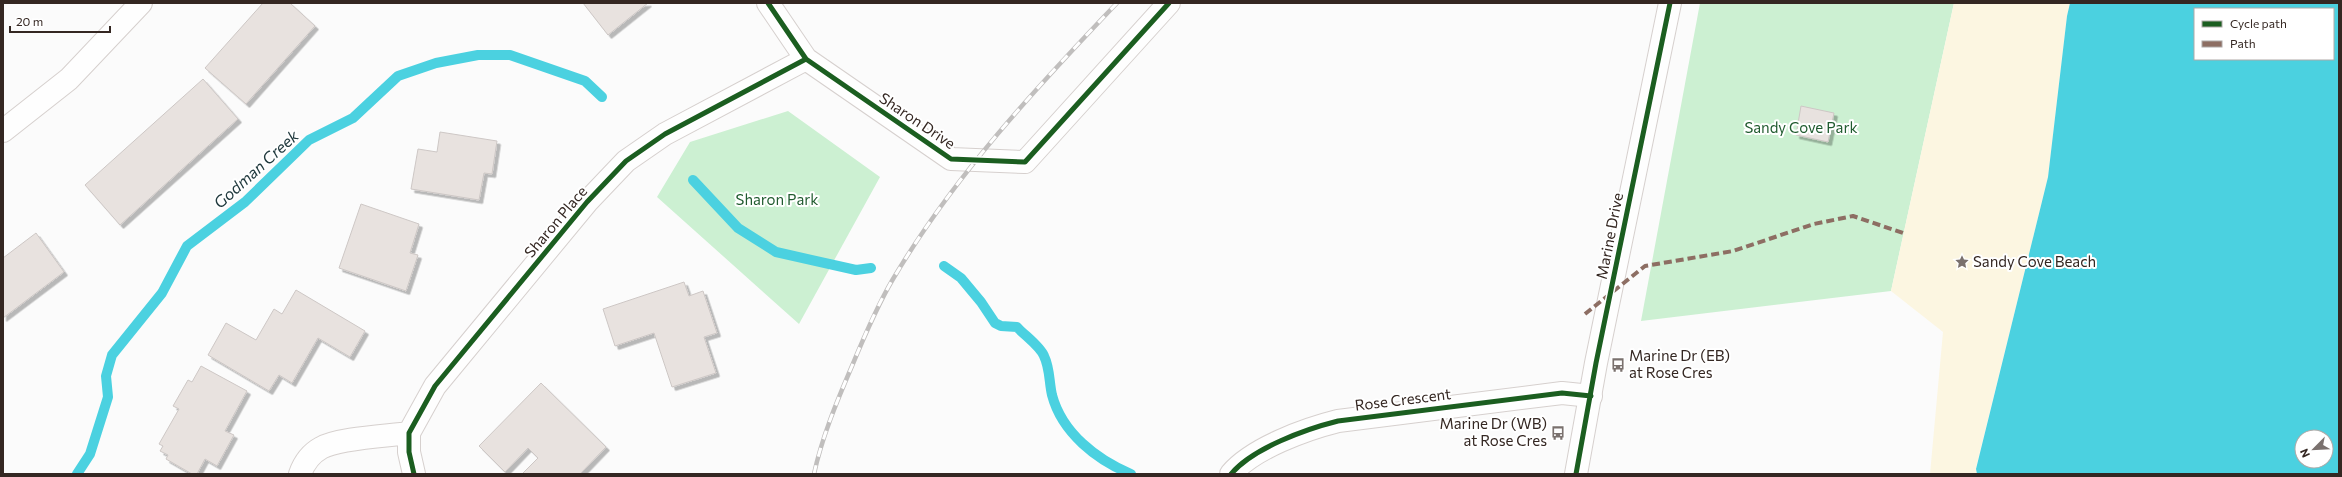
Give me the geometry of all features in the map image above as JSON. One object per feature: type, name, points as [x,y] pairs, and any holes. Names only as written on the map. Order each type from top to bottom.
[{"type":"street","points":[[3,131],[69,79],[141,3]]},
{"type":"street","name":"Sharon Drive","points":[[768,3],[806,59],[951,159],[1025,162],[1169,3]]},
{"type":"street","name":"Marine Drive","points":[[1576,474],[1598,355],[1670,3]]},
{"type":"street","name":"Sharon Place","points":[[409,433],[435,386],[587,202],[626,161],[665,134],[806,59]]},
{"type":"street","name":"Rose Crescent","points":[[1231,474],[1239,464],[1303,430],[1338,421],[1562,392],[1591,396]]},
{"type":"street","points":[[300,474],[305,462],[321,448],[345,442],[409,433],[410,452],[414,474]]},
{"type":"green space","name":"Sandy Cove Park","points":[[1700,3],[1954,3],[1891,291],[1641,321]]},
{"type":"green space","name":"Sharon Park","points":[[788,111],[880,177],[799,324],[657,197],[690,142]]},
{"type":"sand","name":"Sandy Cove Beach","points":[[1954,3],[2070,3],[2067,16],[2048,177],[1976,468],[1977,474],[1930,474],[1943,332],[1891,291]]},
{"type":"water","points":[[2070,3],[2339,3],[2339,474],[1977,474],[1976,469],[2048,177],[2067,16]]},
{"type":"building","points":[[263,3],[290,3],[315,26],[246,104],[205,68]]},
{"type":"building","points":[[583,3],[648,3],[608,35]]},
{"type":"building","points":[[203,79],[238,119],[120,225],[85,185]]},
{"type":"building","points":[[1801,106],[1834,113],[1828,142],[1796,135]]},
{"type":"building","points":[[440,132],[497,141],[492,174],[484,173],[479,200],[411,189],[418,149],[437,152]]},
{"type":"building","points":[[361,204],[419,224],[410,253],[418,255],[406,291],[339,268]]},
{"type":"building","points":[[36,233],[64,272],[3,318],[3,258]]},
{"type":"building","points":[[684,282],[689,296],[703,291],[717,333],[704,337],[716,373],[672,387],[654,333],[615,346],[603,309]]},
{"type":"building","points":[[296,290],[365,331],[350,357],[318,338],[292,383],[279,375],[269,391],[208,355],[226,323],[256,340],[274,309],[282,314]]},
{"type":"building","points":[[201,366],[247,391],[225,431],[234,435],[217,466],[205,459],[197,474],[192,474],[166,459],[168,455],[160,451],[163,446],[159,444],[179,409],[173,406],[188,380],[192,382]]},
{"type":"building","points":[[541,383],[606,447],[580,474],[522,474],[538,458],[528,448],[505,472],[479,446]]},
{"type":"waterway","name":"Godman Creek","points":[[77,474],[90,454],[108,397],[106,376],[112,355],[162,293],[187,246],[245,202],[309,140],[353,118],[398,76],[436,63],[478,55],[510,55],[585,81],[602,97]]},
{"type":"waterway","name":"Godman Creek","points":[[693,180],[738,228],[776,252],[856,270],[871,268]]},
{"type":"waterway","name":"Godman Creek","points":[[944,266],[961,278],[981,302],[995,323],[1001,326],[1017,327],[1039,348],[1047,365],[1052,395],[1057,409],[1072,433],[1082,444],[1094,453],[1131,474]]},
{"type":"railway","points":[[814,474],[830,419],[866,333],[887,289],[917,241],[969,169],[997,135],[1026,101],[1117,3]]},
{"type":"marked path","points":[[1585,314],[1645,266],[1733,251],[1814,224],[1853,216],[1903,233]]},
{"type":"cycle path","points":[[768,3],[806,59],[951,159],[1025,162],[1169,3]]},
{"type":"cycle path","points":[[1576,474],[1596,363],[1670,3]]},
{"type":"cycle path","points":[[414,474],[409,452],[409,433],[435,386],[587,202],[626,161],[665,134],[806,59]]},
{"type":"cycle path","points":[[1231,474],[1252,456],[1266,448],[1296,434],[1338,421],[1562,393],[1591,396]]},
{"type":"place","name":"Sandy Cove Beach","points":[[1962,262]]},
{"type":"place","name":"Marine Dr (EB) at Rose Cres","points":[[1618,365]]},
{"type":"place","name":"Marine Dr (WB) at Rose Cres","points":[[1558,433]]}]
